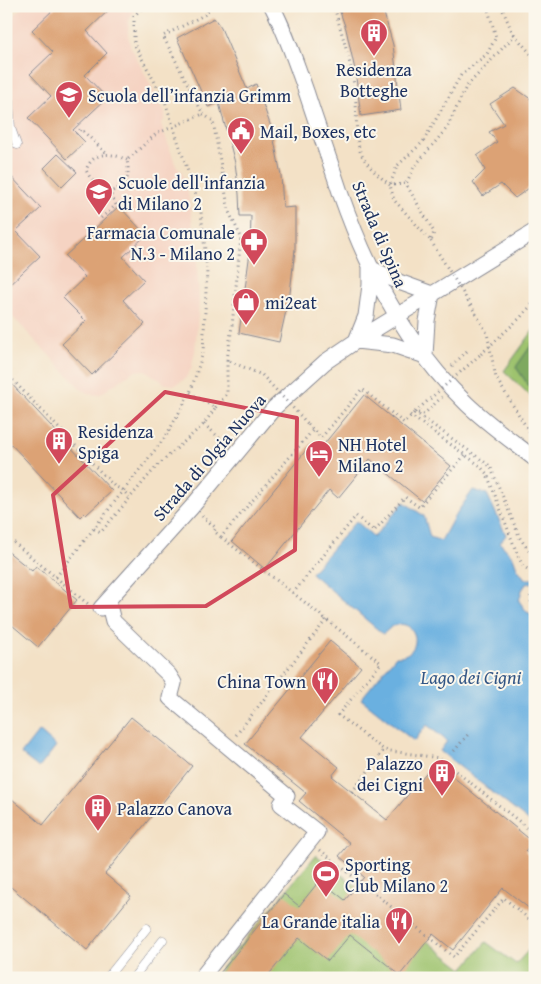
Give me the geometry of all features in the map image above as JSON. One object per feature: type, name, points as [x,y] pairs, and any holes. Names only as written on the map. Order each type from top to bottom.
[{"type":"street","name":"Strada di Spina","points":[[272,6],[286,32],[342,198],[370,268],[397,316],[452,388],[477,413],[535,459]]},
{"type":"street","name":"Strada di Olgia Nuova","points":[[227,747],[170,698],[174,683],[169,675],[113,621],[104,604],[191,508],[274,408],[325,362],[356,341],[535,232]]},
{"type":"street","points":[[370,268],[399,282],[432,294],[427,321],[426,356],[393,345],[356,341],[366,316],[370,268]]},
{"type":"street","points":[[201,978],[317,832],[280,804],[287,796],[227,747]]},
{"type":"lane","points":[[6,87],[11,128],[17,145]]},
{"type":"lane","points":[[107,978],[147,928]]},
{"type":"lane","points":[[133,978],[163,940]]},
{"type":"path","points":[[6,11],[11,6]]},
{"type":"path","points":[[6,536],[56,577],[166,436],[190,393],[203,354],[207,270],[201,212],[165,101],[134,44],[134,16],[144,6]]},
{"type":"path","points":[[94,529],[101,532],[156,467],[204,424],[227,394],[227,360],[242,237],[229,212],[213,121],[203,114],[163,36],[206,14],[210,6]]},
{"type":"path","points":[[320,6],[321,8],[335,10],[351,68],[356,105],[356,125],[361,151],[372,171],[390,186],[394,200],[431,241],[476,314],[487,333],[496,378],[530,433],[535,437]]},
{"type":"path","points":[[390,186],[398,166],[423,142],[462,75],[486,54],[496,37],[487,6]]},
{"type":"path","points":[[406,184],[414,167],[447,128],[466,87],[514,36],[501,6]]},
{"type":"path","points":[[512,32],[535,59]]},
{"type":"path","points":[[128,160],[156,134],[203,114]]},
{"type":"path","points":[[76,134],[81,129],[107,155]]},
{"type":"path","points":[[102,218],[116,205],[110,192],[101,188],[90,179],[86,170],[89,161],[98,156],[117,154],[128,160]]},
{"type":"path","points":[[110,192],[120,188],[127,181],[128,160]]},
{"type":"path","points":[[390,186],[406,184]]},
{"type":"path","points":[[406,184],[434,232],[431,241]]},
{"type":"path","points":[[227,360],[262,375],[321,438],[362,389],[404,423],[410,415],[490,346],[535,301]]},
{"type":"path","points":[[442,376],[469,349]]},
{"type":"path","points":[[6,372],[114,486],[123,490],[129,497]]},
{"type":"path","points":[[415,412],[424,414],[452,388]]},
{"type":"path","points":[[190,393],[215,408]]},
{"type":"path","points":[[415,412],[490,466],[520,538],[529,551],[535,551]]},
{"type":"path","points":[[410,415],[465,454],[487,474],[518,556],[523,566],[535,573]]},
{"type":"path","points":[[204,424],[218,435]]},
{"type":"path","points":[[221,537],[312,430]]},
{"type":"path","points":[[293,593],[356,516],[374,531],[405,497],[419,507],[465,454]]},
{"type":"path","points":[[206,519],[216,528],[214,531],[221,537],[381,663],[338,715],[384,750],[439,758],[535,834]]},
{"type":"path","points":[[531,602],[530,598],[535,585]]},
{"type":"path","points":[[227,747],[326,620]]},
{"type":"path","points":[[454,751],[470,732]]},
{"type":"path","points":[[352,792],[384,750]]},
{"type":"path","points":[[309,842],[454,957],[504,898],[535,924]]},
{"type":"highlighted area","points":[[165,392],[297,418],[295,550],[206,606],[71,607],[53,495]]},
{"type":"shaded area","name":"Scuole dell'infanzia di Milano 2","points":[[24,6],[136,6],[129,21],[130,45],[165,113],[165,119],[161,124],[176,166],[182,172],[187,186],[196,246],[199,302],[195,351],[191,369],[185,379],[175,385],[166,384],[145,370],[134,371],[99,395],[90,394],[82,390],[6,310],[6,117],[12,101],[12,90],[11,75],[6,62],[6,23]]},
{"type":"green space","points":[[535,328],[535,340],[516,367],[535,395],[535,400],[504,371]]},
{"type":"green space","points":[[535,340],[535,395],[516,367]]},
{"type":"green space","name":"Sporting Club Milano 2","points":[[316,855],[463,969],[486,942],[516,964],[535,943],[535,978],[213,978]]},
{"type":"water","name":"Lago dei Cigni","points":[[473,490],[487,494],[506,535],[500,543],[513,557],[517,568],[525,579],[535,579],[535,582],[526,584],[519,601],[527,612],[535,616],[535,826],[440,751],[447,741],[427,725],[414,741],[361,699],[396,656],[405,655],[411,651],[415,639],[413,632],[410,627],[396,625],[383,634],[311,573],[356,521],[374,537],[404,502],[424,516],[430,537],[441,541],[454,517]]},
{"type":"water","points":[[39,731],[56,746],[39,768],[21,754]]},
{"type":"building","points":[[57,6],[113,6],[87,31],[107,53],[85,75],[107,98],[73,130],[85,142],[67,159],[28,118],[51,96],[30,74],[53,52],[32,30]]},
{"type":"building","name":"Residenza Botteghe","points":[[338,6],[382,6],[393,45],[401,110],[361,116],[355,70],[346,29]]},
{"type":"building","points":[[214,18],[221,28],[247,89],[256,84],[272,130],[281,175],[283,208],[295,207],[295,249],[290,293],[279,342],[239,333],[250,252],[251,216],[240,216],[235,163],[219,103],[208,107],[177,38]]},
{"type":"building","points":[[515,88],[535,102],[535,184],[515,198],[501,184],[483,196],[473,182],[485,170],[477,156],[497,142],[489,132],[504,124],[490,104]]},
{"type":"building","points":[[58,154],[77,172],[62,187],[44,168]]},
{"type":"building","points":[[6,171],[41,208],[16,231],[40,256],[6,288]]},
{"type":"building","points":[[119,206],[146,235],[123,257],[144,280],[123,300],[145,324],[92,375],[62,344],[86,321],[63,298],[85,277],[65,256]]},
{"type":"building","name":"Residenza Spiga","points":[[6,378],[112,491],[86,515],[84,513],[80,517],[6,439]]},
{"type":"building","name":"NH Hotel Milano 2","points":[[364,395],[451,466],[422,501],[370,459],[338,498],[329,490],[265,569],[232,541],[312,443],[320,449]]},
{"type":"building","points":[[6,550],[32,571],[36,566],[77,600],[38,647],[6,620]]},
{"type":"building","name":"Palazzo dei Cigni","points":[[330,641],[361,667],[302,737],[339,767],[332,776],[387,820],[430,768],[447,782],[452,776],[533,842],[525,851],[535,859],[535,913],[503,888],[453,950],[433,934],[400,975],[350,935],[328,961],[299,938],[266,978],[216,978],[284,894],[299,906],[320,880],[345,900],[364,877],[339,856],[350,843],[299,801],[306,793],[245,744]]},
{"type":"building","name":"Palazzo Canova","points":[[131,717],[192,766],[105,874],[131,896],[87,950],[6,883],[6,794],[43,825]]},
{"type":"place","name":"Residenza Botteghe","points":[[374,57]]},
{"type":"place","name":"Scuola dell’infanzia Grimm","points":[[69,119]]},
{"type":"place","name":"Mail, Boxes, etc","points":[[241,155]]},
{"type":"place","name":"Scuole dell'infanzia di Milano 2","points":[[99,216]]},
{"type":"place","name":"Farmacia Comunale N.3 - Milano 2","points":[[254,266]]},
{"type":"place","name":"mi2eat","points":[[246,326]]},
{"type":"place","name":"Residenza Spiga","points":[[59,465]]},
{"type":"place","name":"NH Hotel Milano 2","points":[[319,478]]},
{"type":"place","name":"China Town","points":[[325,705]]},
{"type":"place","name":"Palazzo dei Cigni","points":[[442,797]]},
{"type":"place","name":"Palazzo Canova","points":[[98,832]]},
{"type":"place","name":"Sporting Club Milano 2","points":[[326,898]]},
{"type":"place","name":"La Grande italia","points":[[399,945]]}]
